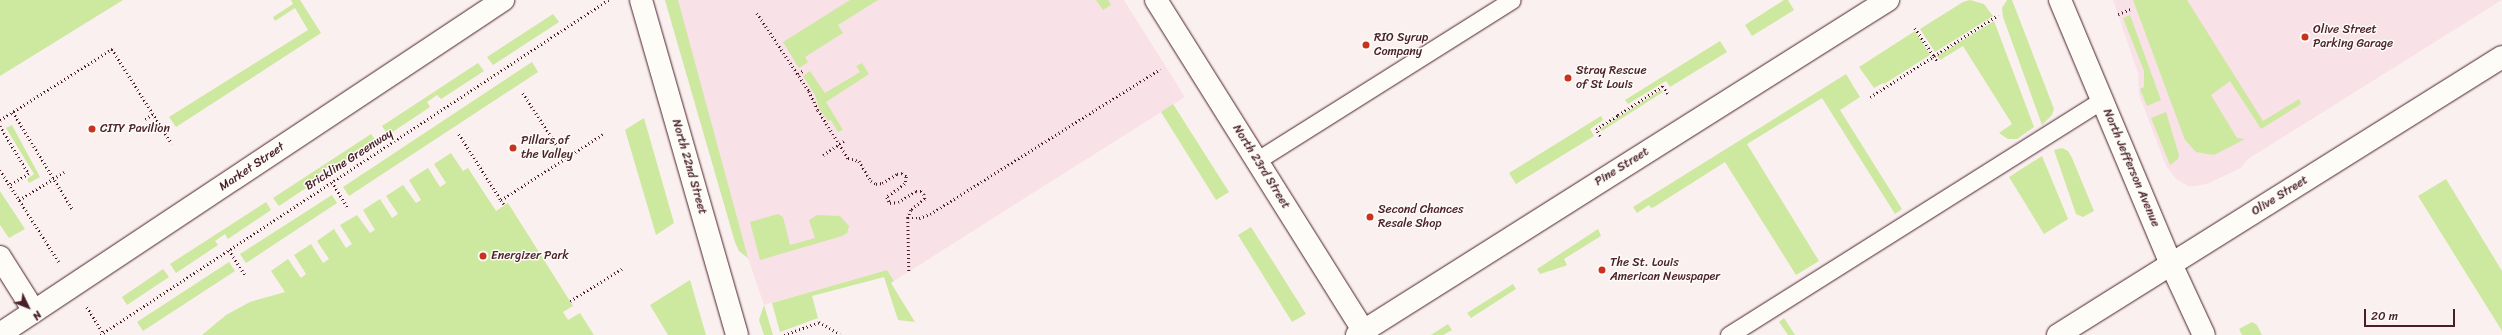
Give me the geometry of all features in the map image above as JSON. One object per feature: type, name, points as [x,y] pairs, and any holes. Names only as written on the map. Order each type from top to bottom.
[{"type":"main road","name":"Market Street","points":[[0,334],[503,0]]},
{"type":"main road","name":"North 22nd Street","points":[[641,0],[737,335]]},
{"type":"main road","name":"North 23rd Street","points":[[1156,0],[1362,334]]},
{"type":"main road","name":"Pine Street","points":[[1362,334],[1888,0]]},
{"type":"main road","name":"North Jefferson Avenue","points":[[2060,0],[2171,264],[2204,335]]},
{"type":"main road","name":"Olive Street","points":[[2058,335],[2502,57]]},
{"type":"main road","points":[[0,257],[34,311]]},
{"type":"lane","points":[[1256,161],[1512,0]]},
{"type":"lane","points":[[1729,335],[2102,100]]},
{"type":"path","name":"Brickline Greenway","points":[[100,335],[608,0]]},
{"type":"path","points":[[2118,14],[2131,9]]},
{"type":"path","points":[[757,13],[798,74],[848,158],[858,161],[871,181],[876,184],[882,183],[897,174],[902,173],[907,177],[905,184],[887,197],[890,203],[898,202],[916,191],[921,191],[926,199],[911,210],[908,218],[909,271]]},
{"type":"path","points":[[1870,97],[1998,15]]},
{"type":"path","points":[[1915,28],[1937,61]]},
{"type":"path","points":[[0,120],[112,49],[172,144]]},
{"type":"path","points":[[908,218],[919,218],[930,214],[1160,69]]},
{"type":"path","points":[[798,74],[804,70]]},
{"type":"path","points":[[1600,136],[1596,128],[1617,114],[1663,86],[1668,94]]},
{"type":"path","points":[[523,92],[565,158]]},
{"type":"path","points":[[13,112],[73,210]]},
{"type":"path","points":[[145,119],[153,114]]},
{"type":"path","points":[[0,126],[29,174],[10,185]]},
{"type":"path","points":[[459,134],[504,204]]},
{"type":"path","points":[[501,200],[603,134]]},
{"type":"path","points":[[823,155],[844,141]]},
{"type":"path","points":[[0,170],[51,251]]},
{"type":"path","points":[[19,200],[64,172]]},
{"type":"path","points":[[332,182],[348,208]]},
{"type":"path","points":[[229,250],[246,275]]},
{"type":"path","points":[[570,301],[623,268]]},
{"type":"path","points":[[92,316],[103,333]]},
{"type":"path","points":[[784,335],[819,322],[840,334]]},
{"type":"shaded area","points":[[665,0],[1124,0],[1185,97],[894,281],[887,270],[764,305],[748,258],[739,251],[735,242]]},
{"type":"shaded area","points":[[2113,0],[2502,0],[2248,159],[2241,168],[2207,184],[2188,186],[2176,179],[2166,166],[2139,95],[2138,73]]},
{"type":"green space","points":[[0,0],[123,0],[0,76]]},
{"type":"green space","points":[[291,0],[300,0],[321,33],[176,127],[169,117],[308,30],[295,8],[275,21],[273,17],[293,4]]},
{"type":"green space","points":[[665,0],[678,0],[748,258],[739,251],[735,242]]},
{"type":"green space","points":[[850,0],[878,0],[838,25],[843,33],[805,57],[808,62],[799,68],[783,42]]},
{"type":"green space","points":[[1096,0],[1108,0],[1111,5],[1103,10]]},
{"type":"green space","points":[[1784,0],[1788,0],[1794,10],[1752,36],[1745,25]]},
{"type":"green space","points":[[1970,0],[1984,4],[1993,16],[1935,52],[1920,29],[1963,2]]},
{"type":"green space","points":[[2007,0],[2012,0],[2054,109],[2052,115],[2042,125],[2003,17],[2002,8]]},
{"type":"green space","points":[[2133,0],[2187,0],[2263,121],[2299,99],[2301,104],[2261,129],[2230,81],[2211,95],[2237,138],[2245,139],[2214,155],[2196,152],[2185,140]]},
{"type":"green space","points":[[553,14],[559,22],[493,65],[487,57]]},
{"type":"green space","points":[[2130,15],[2161,100],[2147,106],[2140,89],[2144,87],[2144,71],[2123,18]]},
{"type":"green space","points":[[1994,21],[2034,127],[2017,139],[2008,139],[1999,133],[2012,124],[1963,46],[1940,60],[1937,56]]},
{"type":"green space","points":[[1915,31],[1930,55],[1884,84],[1883,83],[1874,88],[1859,67]]},
{"type":"green space","points":[[1720,41],[1727,52],[1670,87],[1666,81],[1628,104],[1625,100]]},
{"type":"green space","points":[[532,62],[538,72],[349,196],[343,187]]},
{"type":"green space","points":[[478,63],[484,71],[441,99],[437,95],[427,102],[430,107],[388,135],[382,126]]},
{"type":"green space","points":[[862,63],[869,74],[826,102],[843,130],[838,132],[831,120],[828,121],[819,108],[815,95],[803,76],[810,71],[825,93],[860,72],[856,66]]},
{"type":"green space","points":[[1846,74],[1860,97],[1840,110],[1902,209],[1895,214],[1822,98],[1747,144],[1819,261],[1796,275],[1725,162],[1654,207],[1651,208],[1649,205],[1637,213],[1633,207]]},
{"type":"green space","points":[[1661,90],[1663,92],[1602,131],[1600,129]]},
{"type":"green space","points":[[1173,104],[1229,192],[1216,200],[1161,112]]},
{"type":"green space","points":[[2166,112],[2179,155],[2178,159],[2170,165],[2151,118]]},
{"type":"green space","points":[[1601,116],[1603,120],[1590,129],[1594,136],[1516,184],[1509,173]]},
{"type":"green space","points":[[644,118],[674,223],[656,235],[625,130]]},
{"type":"green space","points":[[12,125],[40,177],[29,183],[27,179],[34,174],[6,128]]},
{"type":"green space","points":[[371,134],[376,141],[331,171],[328,167],[318,174],[321,178],[279,206],[273,198]]},
{"type":"green space","points":[[2062,148],[2068,151],[2072,158],[2094,211],[2083,217],[2076,214],[2054,150]]},
{"type":"green space","points":[[451,153],[463,171],[468,168],[496,211],[508,203],[573,306],[563,312],[568,320],[580,313],[594,335],[202,335],[226,315],[250,302],[285,292],[271,271],[288,259],[301,278],[306,274],[294,255],[311,244],[323,263],[329,259],[317,241],[334,229],[346,248],[352,244],[340,225],[357,215],[370,233],[375,230],[363,210],[380,199],[392,218],[398,214],[386,196],[403,185],[416,203],[421,200],[409,180],[428,168],[440,187],[446,183],[434,164]]},
{"type":"green space","points":[[2042,156],[2068,219],[2044,234],[2009,177]]},
{"type":"green space","points":[[2446,179],[2502,271],[2502,331],[2418,196]]},
{"type":"green space","points":[[0,191],[25,229],[9,238],[0,225]]},
{"type":"green space","points":[[332,195],[337,203],[246,263],[240,254]]},
{"type":"green space","points":[[266,202],[271,210],[228,239],[225,234],[215,241],[218,245],[176,273],[170,264]]},
{"type":"green space","points":[[778,214],[783,217],[790,245],[815,238],[809,220],[817,215],[840,216],[849,226],[847,233],[842,236],[760,260],[750,222]]},
{"type":"green space","points":[[1251,227],[1306,314],[1292,322],[1238,235]]},
{"type":"green space","points":[[1598,229],[1601,236],[1564,259],[1567,265],[1540,274],[1537,269]]},
{"type":"green space","points":[[229,262],[235,271],[143,331],[137,322]]},
{"type":"green space","points":[[163,269],[169,277],[127,305],[122,297]]},
{"type":"green space","points":[[887,270],[894,281],[891,283],[915,322],[898,320],[884,277],[812,296],[818,318],[780,332],[772,303]]},
{"type":"green space","points":[[690,280],[706,335],[668,335],[650,305]]},
{"type":"green space","points":[[1513,284],[1516,289],[1471,318],[1467,313]]},
{"type":"green space","points":[[764,305],[773,335],[764,335],[759,320]]},
{"type":"green space","points":[[1784,318],[1795,335],[1788,335],[1779,322]]},
{"type":"green space","points":[[2252,322],[2257,325],[2262,335],[2242,335],[2239,329]]},
{"type":"green space","points":[[1448,324],[1452,330],[1443,335],[1431,335]]},
{"type":"place","name":"Olive Street Parking Garage","points":[[2305,37]]},
{"type":"place","name":"RIO Syrup Company","points":[[1366,45]]},
{"type":"place","name":"Stray Rescue of St Louis","points":[[1568,78]]},
{"type":"place","name":"CITY Pavilion","points":[[92,129]]},
{"type":"place","name":"Pillars of the Valley","points":[[513,148]]},
{"type":"place","name":"Second Chances Resale Shop","points":[[1370,217]]},
{"type":"place","name":"Energizer Park","points":[[483,256]]},
{"type":"place","name":"The St. Louis American Newspaper","points":[[1602,270]]}]
